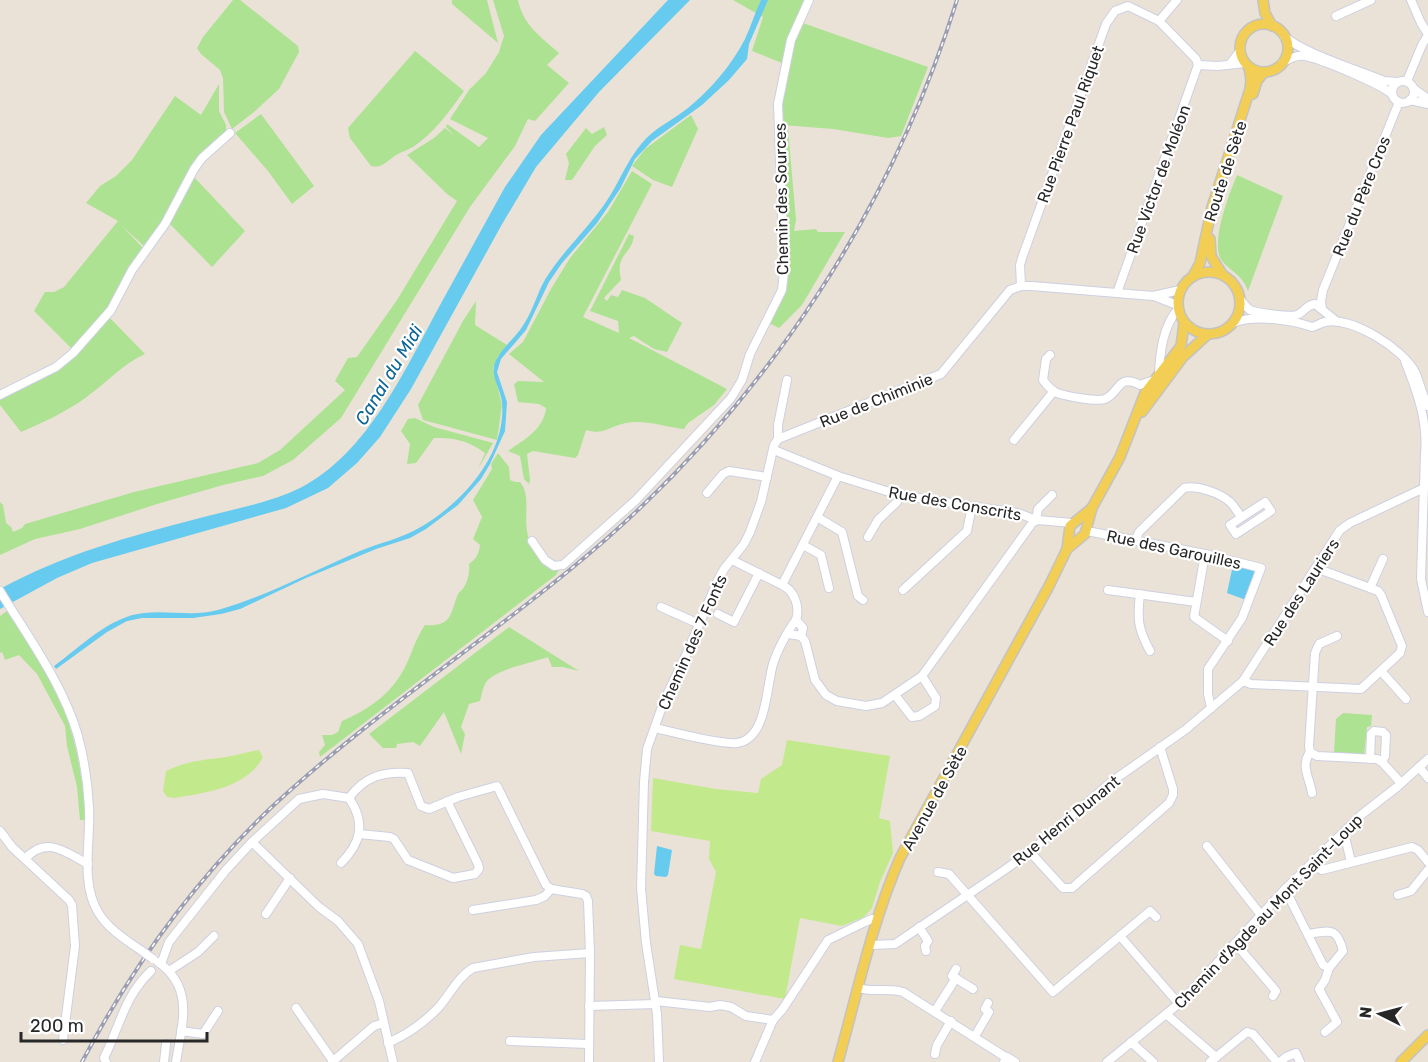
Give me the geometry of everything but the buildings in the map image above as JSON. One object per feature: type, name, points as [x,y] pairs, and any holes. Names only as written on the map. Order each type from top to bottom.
[{"type":"main road","points":[[1262,0],[1265,13],[1272,26],[1284,36],[1287,50],[1282,63],[1275,69],[1264,72],[1256,71],[1247,65],[1240,51],[1243,36],[1255,26],[1262,0]]},
{"type":"main road","points":[[1255,26],[1272,26]]},
{"type":"main road","name":"Route de Sète","points":[[1194,274],[1200,263],[1212,207],[1250,89],[1247,65]]},
{"type":"main road","name":"Route de Sète","points":[[1222,274],[1211,256],[1209,242],[1212,225],[1257,81],[1264,72]]},
{"type":"main road","points":[[1213,271],[1222,274],[1234,284],[1240,299],[1237,316],[1226,329],[1208,334],[1198,333],[1184,323],[1177,307],[1180,290],[1194,274],[1213,271]]},
{"type":"main road","points":[[1078,529],[1106,484],[1134,424],[1144,396],[1181,346],[1184,323]]},
{"type":"main road","points":[[1134,424],[1183,357],[1208,334]]},
{"type":"main road","name":"Avenue de Sète","points":[[838,1062],[888,884],[1078,529]]},
{"type":"main road","points":[[1401,1062],[1428,1035]]},
{"type":"main road","points":[[1405,1062],[1428,1041]]},
{"type":"street","name":"Chemin des Sources","points":[[532,541],[545,560],[554,566],[563,565],[636,500],[672,463],[731,398],[742,380],[750,354],[782,290],[784,272],[778,104],[791,40],[808,0]]},
{"type":"street","points":[[1177,0],[1158,21],[1196,59],[1198,65],[1247,65]]},
{"type":"street","points":[[1336,16],[1371,0]]},
{"type":"street","points":[[1407,81],[1428,34],[1411,0]]},
{"type":"street","name":"Rue Pierre Paul Riquet","points":[[1021,286],[1020,265],[1057,157],[1110,16],[1115,11],[1128,6],[1158,21]]},
{"type":"street","points":[[1284,36],[1291,43],[1384,81],[1407,81]]},
{"type":"street","points":[[1230,64],[1240,51]]},
{"type":"street","points":[[1282,63],[1298,56],[1314,58],[1380,85],[1392,93],[1399,102],[1405,103],[1410,100],[1414,89]]},
{"type":"street","name":"Rue Victor de Moléon","points":[[1117,293],[1198,65]]},
{"type":"street","points":[[1407,81],[1428,99]]},
{"type":"street","points":[[1392,93],[1397,82]]},
{"type":"street","points":[[1410,100],[1428,104]]},
{"type":"street","name":"Rue du Père Cros","points":[[1323,310],[1321,301],[1323,291],[1399,102]]},
{"type":"street","points":[[0,395],[56,367],[73,352],[111,310],[132,270],[165,224],[194,169],[202,158],[230,133]]},
{"type":"street","points":[[1021,286],[1153,296],[1180,290]]},
{"type":"street","name":"Rue de Chiminie","points":[[778,440],[941,374],[1010,290],[1021,286]]},
{"type":"street","name":"Rue du Père Cros","points":[[1311,304],[1323,291]]},
{"type":"street","points":[[1140,385],[1157,377],[1166,334],[1177,307],[1153,296]]},
{"type":"street","points":[[1240,299],[1244,305],[1254,311],[1294,316],[1311,304],[1339,322],[1373,334],[1390,346],[1414,371],[1428,406]]},
{"type":"street","points":[[1303,310],[1302,317],[1305,324]]},
{"type":"street","points":[[1321,323],[1323,310]]},
{"type":"street","points":[[1233,323],[1252,318],[1305,324],[1312,327],[1321,323],[1339,322]]},
{"type":"street","points":[[1050,355],[1046,359],[1043,380],[1054,391],[1100,400],[1110,396],[1123,382],[1134,382],[1140,385],[1144,396]]},
{"type":"street","points":[[1405,361],[1426,418],[1428,595]]},
{"type":"street","name":"Chemin des 7 Fonts","points":[[659,1062],[656,1002],[646,943],[641,888],[644,772],[647,749],[664,701],[717,582],[750,532],[778,440],[778,425],[787,380]]},
{"type":"street","points":[[1014,440],[1054,391]]},
{"type":"street","name":"Rue des Conscrits","points":[[774,450],[838,476],[899,495],[1018,513],[1036,520],[1056,523]]},
{"type":"street","points":[[707,492],[723,474],[729,471],[767,477]]},
{"type":"street","points":[[782,585],[838,476]]},
{"type":"street","points":[[1135,541],[1139,532],[1184,488],[1194,487],[1225,498],[1241,517]]},
{"type":"street","points":[[1426,490],[1421,579],[1428,612]]},
{"type":"street","name":"Rue des Lauriers","points":[[1211,708],[1243,681],[1340,530],[1426,490]]},
{"type":"street","points":[[868,537],[878,520],[897,502],[899,495]]},
{"type":"street","points":[[789,634],[801,636],[805,641],[815,680],[819,688],[830,698],[841,702],[871,706],[882,703],[922,676],[1030,525],[1036,520],[1038,509],[1052,495]]},
{"type":"street","points":[[1407,498],[1421,501],[1424,505]]},
{"type":"street","points":[[1265,502],[1271,511],[1236,534],[1230,525],[1241,517],[1265,502]]},
{"type":"street","points":[[903,590],[968,531],[972,506]]},
{"type":"street","points":[[817,517],[842,532],[858,596],[863,600]]},
{"type":"street","name":"Rue des Garouilles","points":[[1056,523],[1261,568],[1242,618],[1228,641]]},
{"type":"street","points":[[802,545],[821,555],[829,588]]},
{"type":"street","points":[[1205,554],[1194,613],[1197,621],[1228,641],[1208,669],[1208,694],[1211,708]]},
{"type":"street","points":[[1370,588],[1383,559]]},
{"type":"street","points":[[655,728],[730,743],[748,739],[760,724],[772,665],[782,642],[796,620],[798,611],[790,590],[732,560]]},
{"type":"street","points":[[1243,681],[1251,684],[1361,689],[1400,654],[1402,646],[1381,595],[1370,588],[1316,568]]},
{"type":"street","points":[[718,614],[734,622],[759,573]]},
{"type":"street","points":[[1108,590],[1196,602]]},
{"type":"street","points":[[0,591],[55,682],[78,736],[88,793],[88,864],[93,902],[110,927],[169,970],[178,983],[183,997],[184,1013],[176,1062]]},
{"type":"street","points":[[1140,594],[1137,617],[1140,631],[1149,651]]},
{"type":"street","points":[[661,607],[699,624]]},
{"type":"street","points":[[796,620],[803,628],[801,636]]},
{"type":"street","points":[[1312,793],[1311,784],[1305,774],[1306,758],[1310,752],[1316,649],[1319,644],[1337,636]]},
{"type":"street","points":[[1381,671],[1406,699]]},
{"type":"street","points":[[896,695],[912,717],[919,716],[935,706],[936,698],[922,676]]},
{"type":"street","name":"Rue Henri Dunant","points":[[870,945],[895,944],[1030,852],[1111,782],[1211,708]]},
{"type":"street","points":[[1370,759],[1371,734],[1374,731],[1383,732],[1386,735],[1385,756],[1382,762]]},
{"type":"street","points":[[1030,852],[1063,888],[1072,888],[1169,802],[1173,789],[1160,747]]},
{"type":"street","points":[[1310,752],[1317,756],[1370,759],[1382,762],[1401,783]]},
{"type":"street","name":"Chemin d'Agde au Mont Saint-Loup","points":[[1107,1062],[1179,1004],[1285,889],[1361,815],[1428,759]]},
{"type":"street","points":[[1419,767],[1428,778]]},
{"type":"street","points":[[350,798],[373,776],[400,772],[408,773],[421,806],[425,809],[497,786],[546,885],[551,889],[586,896],[590,908],[589,1062]]},
{"type":"street","points":[[161,964],[165,949],[173,936],[219,878],[252,842],[299,799],[323,794],[350,798]]},
{"type":"street","points":[[341,863],[353,850],[359,834],[357,816],[350,798]]},
{"type":"street","points":[[359,834],[390,837],[394,839],[408,860],[453,878],[475,874],[479,869],[478,864],[447,801]]},
{"type":"street","points":[[0,831],[12,847],[69,900],[72,906],[75,946],[63,1040]]},
{"type":"street","points":[[1342,834],[1351,862]]},
{"type":"street","points":[[252,842],[319,907],[338,921],[358,944],[374,985],[393,1062]]},
{"type":"street","points":[[25,860],[39,847],[46,846],[70,854],[88,864]]},
{"type":"street","points":[[1207,846],[1261,915]]},
{"type":"street","points":[[1311,864],[1322,870],[1412,847],[1418,850],[1428,862]]},
{"type":"street","points":[[1398,896],[1412,891],[1428,870]]},
{"type":"street","points":[[938,872],[949,874],[1053,992],[1150,911],[1156,917]]},
{"type":"street","points":[[266,914],[290,878]]},
{"type":"street","points":[[473,910],[536,900],[545,896],[551,889]]},
{"type":"street","points":[[1285,889],[1323,965],[1329,968]]},
{"type":"street","points":[[755,1062],[773,1020],[828,940],[872,919],[877,920]]},
{"type":"street","points":[[919,927],[928,941],[925,946],[926,951]]},
{"type":"street","points":[[1307,933],[1331,931],[1336,934],[1343,951],[1329,968],[1319,989],[1337,1022],[1325,1032]]},
{"type":"street","points":[[169,970],[198,952],[214,936]]},
{"type":"street","points":[[1120,936],[1179,1004]]},
{"type":"street","points":[[1235,943],[1276,991],[1273,996]]},
{"type":"street","points":[[388,1043],[419,1027],[438,1008],[466,972],[473,968],[534,957],[590,952]]},
{"type":"street","points":[[956,969],[952,976],[973,989]]},
{"type":"street","points":[[106,1062],[104,1058],[124,1007],[141,981],[151,971]]},
{"type":"street","points":[[935,1011],[956,978]]},
{"type":"street","points":[[859,988],[872,991],[899,990],[989,1045],[1005,1060],[1015,1062]]},
{"type":"street","points":[[590,1006],[656,1002],[710,1007],[720,1005],[731,1007],[746,1016],[773,1020]]},
{"type":"street","points":[[975,1036],[991,1015],[985,1009],[988,1003]]},
{"type":"street","points":[[296,1008],[332,1062],[374,1026],[384,1023]]},
{"type":"street","points":[[181,1031],[203,1034],[218,1011]]},
{"type":"street","points":[[1166,1014],[1213,1060],[1250,1032],[1279,1062],[1294,1053],[1299,1055],[1300,1062]]},
{"type":"street","points":[[935,1054],[937,1045],[951,1021]]},
{"type":"street","points":[[510,1041],[588,1044]]},
{"type":"street","points":[[1131,1042],[1153,1062]]},
{"type":"street","points":[[164,1062],[166,1044]]},
{"type":"green space","points":[[233,0],[240,0],[298,46],[299,52],[279,89],[232,129],[224,112],[223,78],[220,70],[197,48]]},
{"type":"green space","points":[[452,0],[487,0],[498,43],[452,4]]},
{"type":"green space","points":[[493,0],[518,0],[528,24],[559,53],[547,65],[569,83],[535,121],[528,119],[515,146],[470,207],[341,418],[293,460],[263,476],[157,504],[80,529],[35,539],[0,555],[0,502],[3,505],[6,523],[13,532],[25,524],[134,492],[258,463],[280,450],[345,390],[335,381],[348,358],[357,357],[397,300],[457,201],[407,155],[445,128],[455,136],[446,127],[447,124],[479,147],[488,138],[450,119],[469,90],[486,73],[499,52],[504,36]]},
{"type":"green space","points":[[733,0],[805,0],[782,63],[752,51],[763,17]]},
{"type":"green space","points":[[800,22],[928,67],[901,136],[888,138],[833,129],[782,125],[786,73]]},
{"type":"green space","points":[[415,51],[464,91],[441,121],[421,141],[382,165],[371,166],[350,138],[348,128]]},
{"type":"green space","points":[[219,84],[219,111],[226,125],[226,133],[203,152],[183,180],[162,222],[145,247],[122,226],[144,249],[115,299],[73,350],[34,311],[45,292],[54,292],[64,287],[118,221],[86,203],[100,186],[116,176],[132,160],[175,96],[201,115]]},
{"type":"green space","points":[[261,114],[314,186],[292,204],[268,171],[235,133]]},
{"type":"green space","points":[[691,115],[698,129],[672,187],[653,180],[632,166],[645,149]]},
{"type":"green space","points":[[604,127],[607,135],[595,146],[572,180],[565,180],[569,163],[566,154],[586,128],[592,134]]},
{"type":"green space","points":[[782,129],[788,129],[796,220],[794,231],[816,229],[818,232],[845,232],[802,305],[779,328],[769,323],[782,298]]},
{"type":"green space","points":[[632,171],[652,184],[583,317],[619,333],[618,321],[590,311],[629,234],[634,236],[620,265],[621,280],[604,298],[607,301],[611,295],[618,297],[622,290],[645,298],[682,323],[667,352],[654,349],[634,336],[629,338],[727,389],[714,405],[688,423],[684,429],[646,422],[630,422],[601,431],[586,430],[575,458],[533,451],[527,454],[529,484],[524,479],[520,456],[508,451],[537,428],[546,408],[539,404],[518,402],[514,384],[518,381],[544,382],[509,354],[523,342],[570,258],[608,212]]},
{"type":"green space","points":[[1237,175],[1283,196],[1248,291],[1241,278],[1223,262],[1219,255],[1219,232]]},
{"type":"green space","points":[[193,176],[245,231],[212,267],[169,223]]},
{"type":"green space","points":[[476,301],[475,325],[507,345],[493,368],[502,405],[497,440],[423,420],[418,405]]},
{"type":"green space","points":[[108,316],[145,354],[122,368],[72,407],[21,432],[0,405],[0,397],[44,376]]},
{"type":"green space","points":[[415,418],[434,427],[493,443],[478,469],[485,453],[461,441],[434,438],[416,463],[407,464],[410,444],[401,431],[408,419]]},
{"type":"green space","points":[[498,453],[509,467],[510,480],[520,482],[524,489],[526,525],[531,544],[546,564],[559,570],[556,575],[320,757],[319,752],[325,745],[322,735],[332,735],[338,732],[342,721],[362,711],[388,691],[402,673],[425,625],[441,624],[449,617],[458,594],[467,582],[469,564],[477,556],[480,548],[480,545],[473,539],[482,517],[473,500],[492,469],[491,464]]},
{"type":"green space","points":[[7,611],[36,656],[67,717],[78,760],[86,820],[80,820],[77,787],[67,746],[65,726],[37,674],[19,655],[5,660],[2,652],[0,653],[0,616]]},
{"type":"green space","points":[[509,627],[579,671],[552,667],[548,657],[509,669],[489,679],[484,686],[480,701],[469,704],[461,727],[465,734],[461,754],[444,712],[420,746],[413,742],[397,744],[396,748],[383,748],[369,734]]},
{"type":"green space","points":[[1343,713],[1372,715],[1371,726],[1367,727],[1364,755],[1334,752],[1336,719]]},
{"type":"green space","points":[[787,740],[890,756],[879,818],[890,821],[893,853],[880,882],[872,908],[864,917],[842,926],[800,918],[785,999],[674,979],[680,945],[701,949],[716,872],[709,859],[710,841],[651,831],[653,778],[716,789],[758,793],[761,779],[782,765]]},
{"type":"green space","points":[[259,750],[263,757],[256,767],[236,782],[212,791],[174,798],[167,797],[163,791],[166,771],[173,768],[195,761]]},
{"type":"water","points":[[668,0],[690,0],[599,92],[536,167],[411,389],[380,437],[357,463],[328,488],[286,508],[92,563],[57,578],[0,609],[0,589],[49,565],[122,539],[264,502],[288,493],[324,473],[345,454],[382,408],[398,383],[505,187],[541,135]]},
{"type":"water","points":[[761,0],[768,0],[749,44],[747,59],[729,80],[702,105],[652,141],[635,159],[620,189],[597,223],[562,263],[549,282],[526,330],[501,359],[497,372],[507,402],[505,431],[481,479],[458,505],[410,538],[376,549],[306,578],[240,609],[193,618],[142,618],[127,621],[107,632],[56,669],[54,666],[107,626],[119,620],[144,613],[209,612],[236,604],[360,551],[412,532],[435,518],[465,492],[489,459],[502,422],[502,402],[494,374],[495,363],[524,324],[546,278],[606,202],[642,143],[696,101],[727,68],[745,39]]},
{"type":"water","points":[[1233,565],[1253,570],[1255,573],[1256,576],[1246,600],[1227,593]]},
{"type":"water","points":[[657,846],[672,850],[666,877],[654,874]]},
{"type":"railway","points":[[82,1062],[144,958],[192,893],[246,832],[314,769],[396,703],[564,575],[604,541],[664,485],[719,425],[771,361],[818,294],[860,225],[897,152],[930,77],[957,0]]},
{"type":"water label","name":"Canal du Midi","points":[[389,375]]}]
